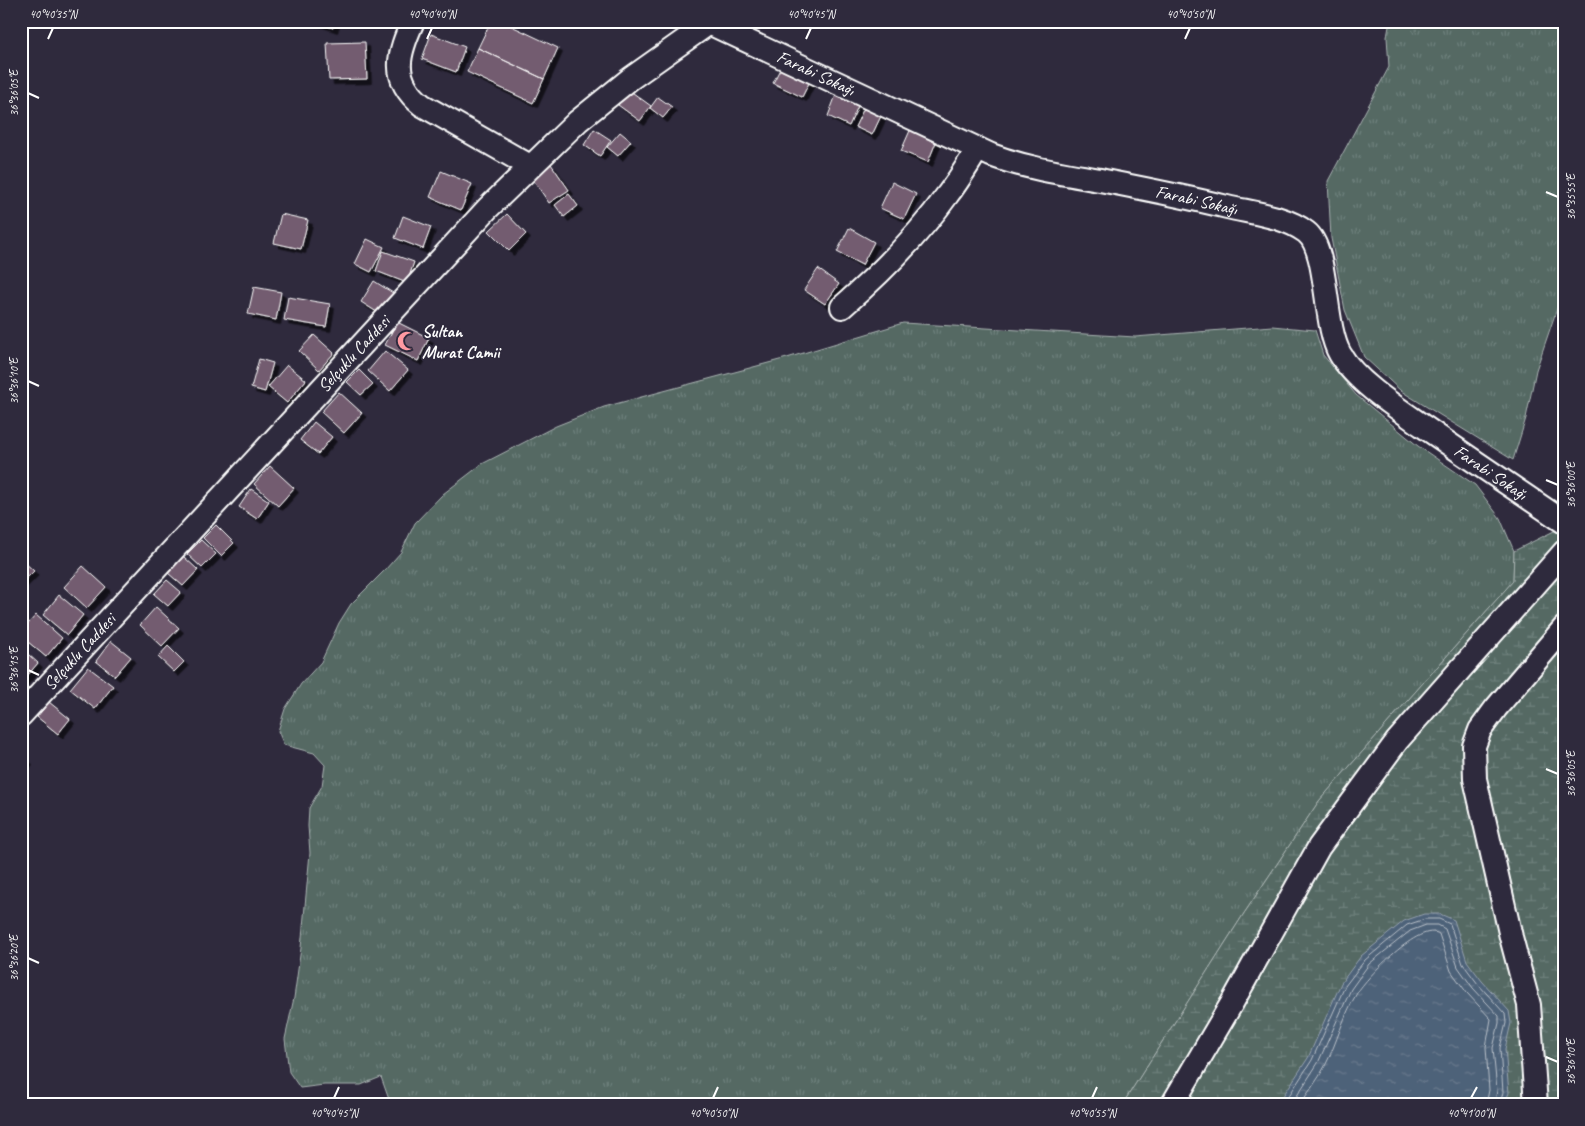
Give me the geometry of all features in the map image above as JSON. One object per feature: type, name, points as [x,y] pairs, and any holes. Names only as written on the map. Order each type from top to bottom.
[{"type":"street","points":[[413,21],[400,57],[400,72],[403,83],[412,97],[422,105],[530,166]]},
{"type":"street","name":"Selçuklu Caddesi","points":[[21,715],[488,208],[578,121],[630,79],[710,22]]},
{"type":"street","name":"Farabi Sokağı","points":[[710,22],[978,149],[1018,165],[1158,191],[1265,216],[1290,223],[1308,233],[1316,246],[1323,271],[1326,304],[1333,337],[1340,354],[1355,373],[1393,405],[1564,522]]},
{"type":"street","points":[[842,306],[868,284],[920,228],[948,194],[978,149]]},
{"type":"street","points":[[1172,1105],[1319,848],[1397,741],[1564,552]]},
{"type":"street","points":[[1536,1105],[1529,1005],[1511,937],[1475,779],[1474,746],[1480,730],[1496,708],[1564,628]]},
{"type":"green space","points":[[1390,21],[1564,21],[1564,288],[1536,370],[1526,418],[1513,460],[1401,391],[1364,357],[1345,310],[1331,238],[1328,181],[1389,67],[1387,37]]},
{"type":"green space","points":[[903,323],[1135,337],[1272,326],[1315,330],[1323,355],[1356,395],[1418,446],[1475,485],[1500,518],[1514,551],[1513,581],[1319,801],[1243,915],[1122,1105],[391,1105],[381,1077],[361,1085],[324,1085],[300,1088],[289,1072],[285,1039],[294,998],[301,948],[310,853],[309,808],[322,786],[325,765],[314,753],[284,745],[278,731],[285,709],[301,684],[321,662],[339,623],[351,604],[401,552],[415,523],[443,494],[482,464],[556,426],[604,407],[787,358]]},
{"type":"green space","points":[[1564,526],[1564,1105],[1122,1105],[1243,915],[1319,801],[1513,581],[1514,551]]},
{"type":"water","points":[[1424,914],[1440,914],[1454,920],[1467,961],[1509,1011],[1511,1023],[1505,1049],[1509,1093],[1504,1105],[1277,1105],[1308,1058],[1341,983],[1361,956],[1404,921]]},
{"type":"building","points":[[313,21],[335,21],[333,28]]},
{"type":"building","points":[[491,21],[501,21],[558,48],[544,79],[478,48]]},
{"type":"building","points":[[431,34],[465,47],[456,72],[422,59]]},
{"type":"building","points":[[365,42],[367,79],[329,80],[327,43]]},
{"type":"building","points":[[478,48],[544,79],[533,103],[467,72]]},
{"type":"building","points":[[782,65],[811,79],[802,97],[773,83]]},
{"type":"building","points":[[629,90],[651,106],[640,121],[618,105]]},
{"type":"building","points":[[836,95],[858,106],[849,126],[828,116]]},
{"type":"building","points":[[658,97],[672,107],[663,118],[650,108]]},
{"type":"building","points":[[864,108],[881,116],[872,135],[855,127]]},
{"type":"building","points":[[912,126],[938,137],[928,162],[901,151]]},
{"type":"building","points":[[594,129],[611,140],[600,156],[584,145]]},
{"type":"building","points":[[620,132],[631,141],[618,156],[607,147]]},
{"type":"building","points":[[551,164],[569,190],[549,203],[532,178]]},
{"type":"building","points":[[441,171],[472,184],[461,210],[430,197]]},
{"type":"building","points":[[892,182],[916,194],[904,219],[880,208]]},
{"type":"building","points":[[569,194],[578,206],[564,217],[555,205]]},
{"type":"building","points":[[281,214],[308,220],[301,249],[274,243]]},
{"type":"building","points":[[507,214],[526,234],[509,251],[489,231]]},
{"type":"building","points":[[403,216],[431,227],[423,249],[395,238]]},
{"type":"building","points":[[849,228],[874,242],[862,265],[837,252]]},
{"type":"building","points":[[367,239],[384,247],[371,272],[355,264]]},
{"type":"building","points":[[383,251],[414,262],[407,283],[376,271]]},
{"type":"building","points":[[818,269],[839,284],[825,304],[804,290]]},
{"type":"building","points":[[374,281],[393,293],[380,314],[361,302]]},
{"type":"building","points":[[254,287],[281,292],[276,320],[248,314]]},
{"type":"building","points":[[288,297],[330,304],[326,327],[284,320]]},
{"type":"building","name":"Sultan Murat Camii","points":[[397,322],[429,338],[418,361],[385,345]]},
{"type":"building","points":[[314,335],[334,353],[319,370],[299,351]]},
{"type":"building","points":[[385,351],[408,370],[390,391],[368,371]]},
{"type":"building","points":[[259,359],[273,363],[265,392],[251,388]]},
{"type":"building","points":[[287,365],[306,380],[287,403],[268,387]]},
{"type":"building","points":[[359,370],[373,384],[361,395],[347,382]]},
{"type":"building","points":[[339,392],[362,413],[344,433],[321,412]]},
{"type":"building","points":[[314,422],[332,437],[318,454],[300,440]]},
{"type":"building","points":[[270,466],[294,488],[278,506],[254,484]]},
{"type":"building","points":[[251,489],[269,501],[257,519],[239,507]]},
{"type":"building","points":[[216,525],[234,543],[221,556],[203,538]]},
{"type":"building","points":[[201,540],[216,554],[202,568],[187,554]]},
{"type":"building","points":[[183,556],[198,570],[183,586],[168,573]]},
{"type":"building","points":[[23,561],[34,571],[21,584],[21,563]]},
{"type":"building","points":[[83,566],[106,587],[87,608],[64,587]]},
{"type":"building","points":[[167,580],[181,592],[168,606],[154,594]]},
{"type":"building","points":[[59,595],[83,615],[67,635],[43,615]]},
{"type":"building","points":[[156,607],[179,628],[162,646],[140,625]]},
{"type":"building","points":[[36,615],[62,638],[46,657],[21,636],[21,632]]},
{"type":"building","points":[[111,641],[131,657],[115,676],[96,661]]},
{"type":"building","points":[[168,646],[184,662],[174,672],[158,657]]},
{"type":"building","points":[[21,648],[38,663],[22,682],[21,681]]},
{"type":"building","points":[[88,667],[113,686],[95,709],[70,689]]},
{"type":"building","points":[[49,702],[70,719],[58,734],[37,717]]},
{"type":"building","points":[[21,755],[28,760],[21,769]]},
{"type":"place","name":"Sultan Murat Camii","points":[[407,341]]}]
